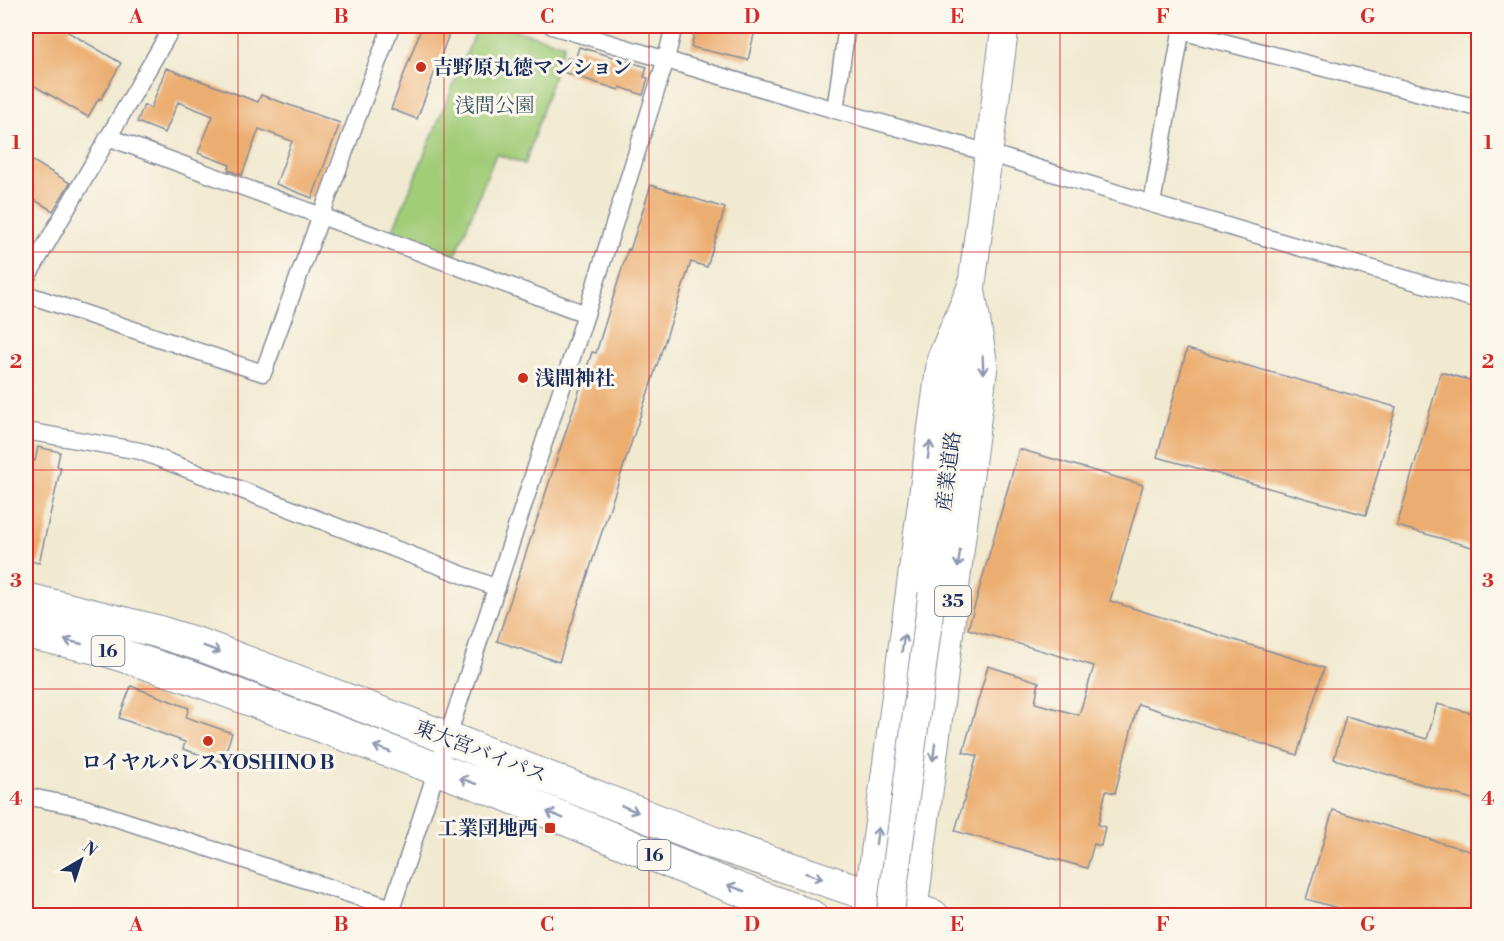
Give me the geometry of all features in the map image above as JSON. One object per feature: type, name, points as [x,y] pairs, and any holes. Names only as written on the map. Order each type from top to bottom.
[{"type":"highway","name":"東大宮バイパス","points":[[26,599],[167,634],[321,689],[714,843],[897,911]]},
{"type":"highway","name":"東大宮バイパス","points":[[26,632],[146,662],[499,792],[704,876],[811,915]]},
{"type":"main road","name":"産業道路","points":[[897,911],[932,594],[1005,26]]},
{"type":"main road","name":"35","points":[[897,911],[941,358],[971,287]]},
{"type":"main road","name":"35","points":[[897,911],[984,366],[971,287]]},
{"type":"street","points":[[26,279],[173,26]]},
{"type":"street","points":[[26,294],[263,373],[391,26]]},
{"type":"street","points":[[552,26],[989,153],[1152,204],[1479,300]]},
{"type":"street","points":[[26,796],[85,808],[391,912],[586,314],[666,59],[674,26]]},
{"type":"street","points":[[835,110],[847,26]]},
{"type":"street","points":[[1152,204],[1181,28],[1479,108]]},
{"type":"street","points":[[108,137],[586,314]]},
{"type":"street","points":[[26,431],[140,451],[497,588]]},
{"type":"green space","name":"浅間公園","points":[[478,26],[499,26],[564,44],[525,164],[496,154],[455,256],[392,232]]},
{"type":"building","points":[[26,26],[72,26],[68,32],[121,63],[88,117],[26,81]]},
{"type":"building","name":"吉野原丸徳マンション","points":[[422,26],[452,26],[417,119],[391,109]]},
{"type":"building","points":[[696,26],[756,26],[748,60],[691,47]]},
{"type":"building","points":[[579,47],[647,67],[644,77],[648,78],[643,95],[620,87],[619,90],[563,72],[568,58],[575,60]]},
{"type":"building","points":[[166,68],[258,102],[261,95],[340,123],[312,198],[276,184],[292,141],[259,129],[242,175],[228,170],[230,165],[198,153],[213,116],[178,102],[165,133],[137,122],[144,105],[151,108]]},
{"type":"building","points":[[26,157],[70,183],[53,211],[26,195]]},
{"type":"building","points":[[651,185],[725,208],[707,267],[691,262],[559,662],[497,641],[592,352],[596,353],[628,249],[630,250]]},
{"type":"building","points":[[1187,349],[1396,407],[1366,515],[1157,457]]},
{"type":"building","points":[[1441,372],[1479,383],[1479,549],[1397,526]]},
{"type":"building","points":[[38,447],[60,452],[57,466],[61,467],[39,563],[26,560],[26,484],[31,461],[35,461]]},
{"type":"building","points":[[1019,449],[1143,485],[1110,601],[1324,668],[1297,755],[1138,704],[1115,793],[1106,791],[1098,825],[1105,827],[1101,846],[1094,844],[1087,868],[955,831],[977,756],[963,752],[988,666],[1039,682],[1035,703],[1079,715],[1094,666],[968,629]]},
{"type":"building","points":[[131,686],[189,708],[186,717],[232,733],[222,762],[183,749],[185,742],[119,718]]},
{"type":"building","points":[[1437,704],[1479,715],[1479,801],[1334,759],[1346,716],[1427,739]]},
{"type":"building","points":[[1333,810],[1479,854],[1479,915],[1362,915],[1306,899]]},
{"type":"place","name":"吉野原丸徳マンション","points":[[421,67]]},
{"type":"place","name":"浅間神社","points":[[523,378]]},
{"type":"place","name":"ロイヤルパレスYOSHINO B","points":[[208,741]]},
{"type":"place","name":"工業団地西","points":[[550,828]]}]
